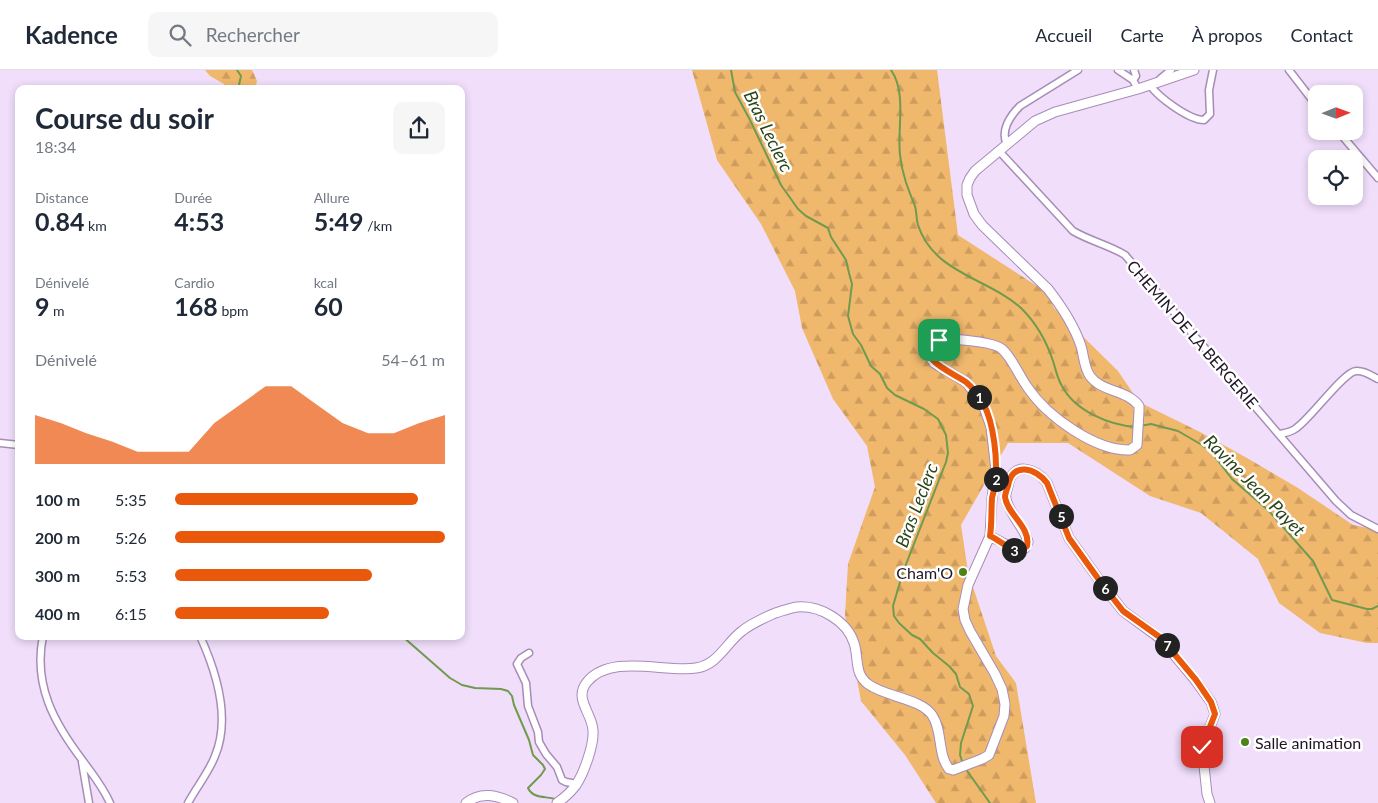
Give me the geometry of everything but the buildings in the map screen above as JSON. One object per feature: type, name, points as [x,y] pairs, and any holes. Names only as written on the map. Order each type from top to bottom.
[{"type":"main road","points":[[560,801],[577,784],[590,748],[593,730],[582,700],[582,693],[588,681],[596,674],[623,667],[700,668],[713,662],[740,632],[749,626],[774,614],[798,607],[809,608],[831,616],[846,628],[854,643],[858,672],[870,686],[930,712],[936,725],[940,748],[946,765],[952,770],[988,755],[992,750],[1004,716],[1005,704],[1002,689],[970,631],[963,609],[968,585],[990,536],[996,470],[992,434],[988,414],[972,388],[966,382],[934,363],[929,352],[934,343],[946,339],[986,343],[1000,348],[1009,357],[1036,398],[1076,432],[1102,446],[1114,450],[1130,450],[1137,445],[1139,406],[1133,400],[1097,383],[1091,377],[1076,334],[1058,301],[982,225],[974,214],[967,195],[967,186],[975,171],[1035,121],[1055,112],[1138,89],[1194,70]]},
{"type":"main road","points":[[990,536],[1016,550],[1027,546],[1026,536],[1005,498],[1009,479],[1022,469],[1032,470],[1042,476],[1047,483],[1069,538],[1102,584],[1123,611],[1161,638],[1196,680],[1211,702],[1215,714],[1202,747],[1207,794],[1210,803]]},
{"type":"main road","points":[[466,803],[475,797],[483,795],[502,798],[513,803]]},
{"type":"street","points":[[1007,144],[1004,135],[1008,121],[1013,113],[1020,106],[1078,70]]},
{"type":"street","points":[[1118,70],[1133,80],[1138,89]]},
{"type":"street","points":[[1133,80],[1136,76],[1134,70]]},
{"type":"street","points":[[1160,82],[1160,79],[1171,70]]},
{"type":"street","points":[[1150,85],[1156,94],[1192,117],[1204,120],[1210,114],[1210,90],[1213,70]]},
{"type":"street","points":[[1289,70],[1308,95]]},
{"type":"street","points":[[1346,140],[1378,178]]},
{"type":"street","name":"CHEMIN DE LA BERGERIE","points":[[999,151],[1073,231],[1087,240],[1115,249],[1125,255],[1345,510],[1350,515],[1378,529]]},
{"type":"street","points":[[1280,434],[1295,430],[1322,404],[1348,374],[1356,371],[1378,379]]},
{"type":"street","points":[[0,443],[15,445]]},
{"type":"street","points":[[42,640],[40,664],[43,686],[49,707],[81,759],[104,790],[110,803]]},
{"type":"street","points":[[188,803],[215,758],[219,744],[222,710],[218,683],[202,640]]},
{"type":"street","points":[[529,653],[521,658],[517,664],[526,683],[528,706],[538,732],[538,742],[558,767],[562,780],[577,784]]},
{"type":"street","points":[[81,759],[89,803]]},
{"type":"green space","points":[[205,70],[252,70],[257,81],[256,85],[224,85],[210,76]]},
{"type":"green space","points":[[692,70],[937,70],[958,235],[1040,288],[1044,285],[1054,308],[1118,371],[1139,402],[1247,458],[1298,488],[1353,525],[1378,530],[1378,643],[1367,643],[1320,633],[1279,603],[1258,559],[1201,513],[1150,496],[1068,443],[1008,443],[961,525],[968,572],[996,656],[1016,683],[1036,803],[936,803],[905,755],[861,701],[845,615],[848,564],[875,487],[867,446],[833,399],[802,328],[795,291],[761,224],[717,160]]},
{"type":"waterway","points":[[237,70],[241,76],[239,85]]},
{"type":"waterway","name":"Bras Leclerc","points":[[731,70],[735,92],[781,185],[798,209],[806,216],[828,228],[831,237],[846,260],[852,284],[848,316],[853,334],[861,345],[871,366],[880,374],[887,388],[895,395],[924,409],[938,419],[946,435],[948,453],[946,462],[903,572],[893,606],[894,616],[899,623],[912,635],[920,639],[949,666],[956,674],[960,687],[969,694],[973,706],[961,743],[960,755],[963,764]]},
{"type":"waterway","name":"Ravine Jean Payet","points":[[891,70],[899,89],[899,145],[902,169],[915,206],[918,225],[926,241],[936,254],[949,265],[1009,298],[1022,309],[1032,320],[1044,340],[1051,354],[1060,383],[1075,403],[1104,420],[1136,427]]},
{"type":"waterway","name":"Ravine Jean Payet","points":[[1140,426],[1151,424],[1178,431],[1212,453],[1232,479],[1268,510],[1313,561],[1332,600],[1367,609],[1378,606]]},
{"type":"waterway","points":[[407,640],[450,678],[462,685],[508,691],[512,696],[533,755],[545,769],[528,788],[536,796],[555,799]]},
{"type":"waterway","name":"Bras Leclerc","points":[[965,768],[990,803]]},
{"type":"place","name":"Cham'O","points":[[963,572]]},
{"type":"place","name":"Salle animation","points":[[1245,742]]},
{"type":"route","points":[[939,340],[934,343],[929,352],[934,363],[966,382],[978,395],[988,414],[996,470],[990,536],[1012,549],[1020,550],[1027,546],[1028,542],[1022,527],[1005,498],[1009,479],[1022,469],[1032,470],[1042,476],[1056,502],[1069,538],[1102,584],[1123,611],[1161,638],[1196,680],[1211,702],[1215,714],[1202,747]]}]
